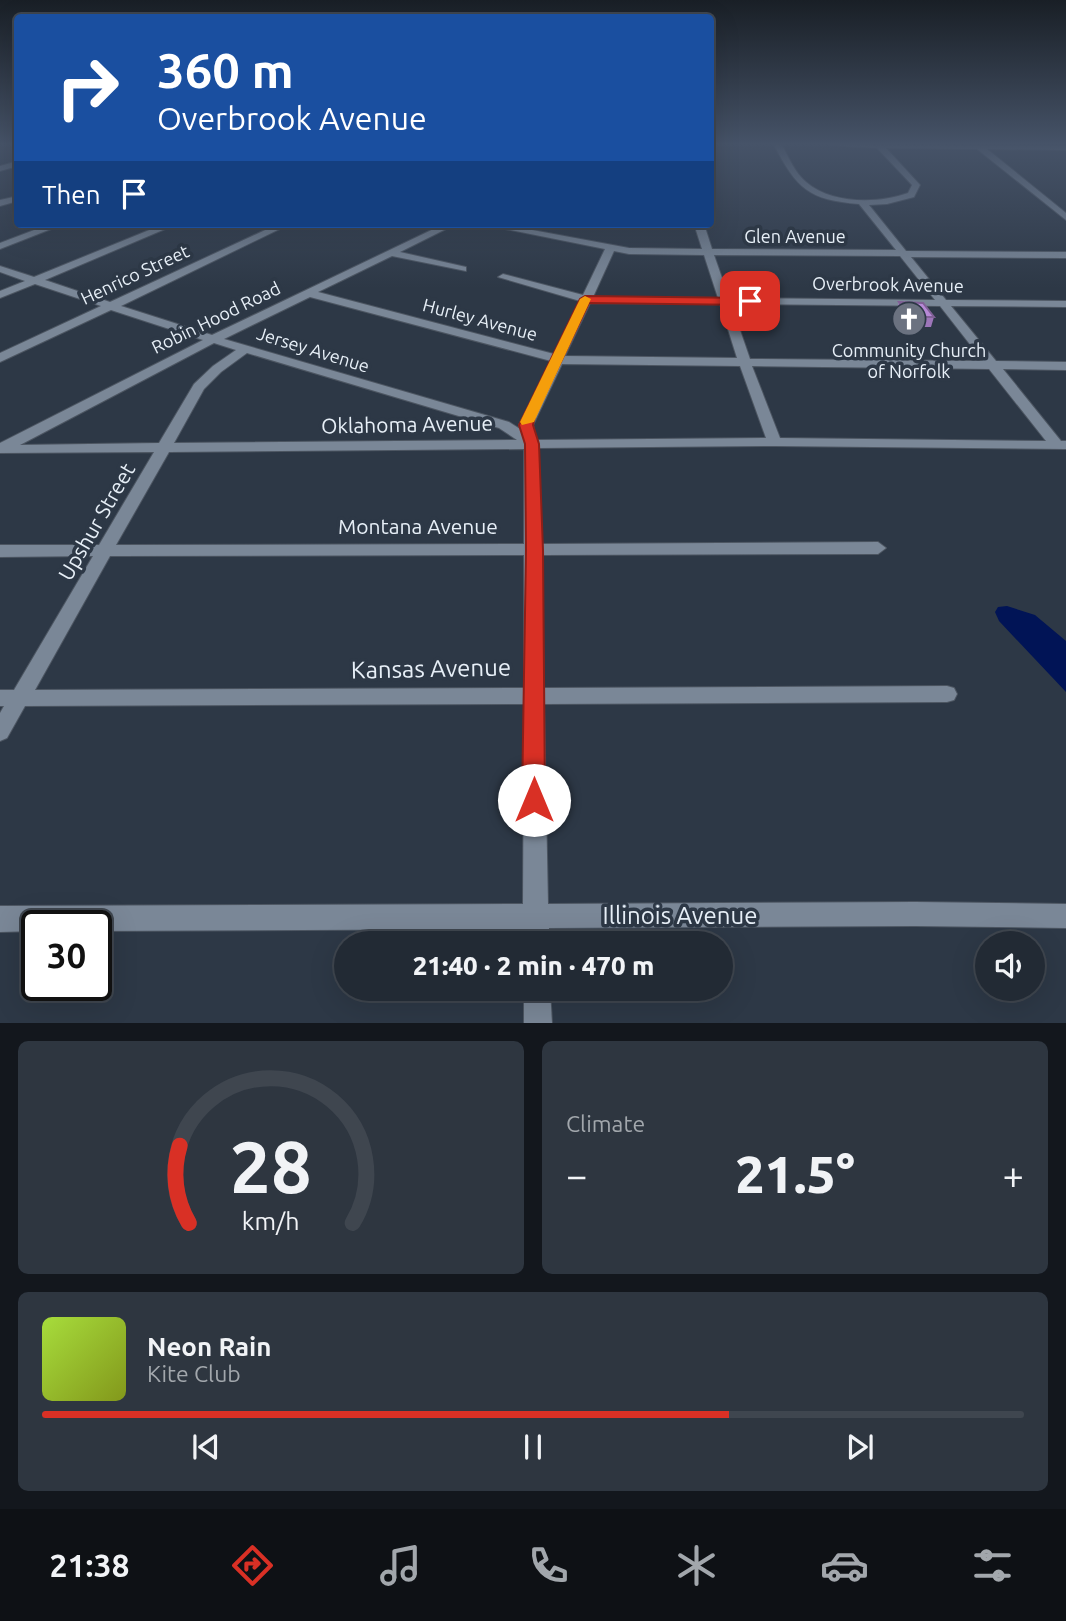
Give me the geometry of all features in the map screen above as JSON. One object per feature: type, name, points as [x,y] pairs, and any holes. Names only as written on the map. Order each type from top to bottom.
[{"type":"street","points":[[820,193],[861,201],[899,200],[913,193]]},
{"type":"street","points":[[1036,193],[1066,217]]},
{"type":"street","points":[[861,201],[992,365],[1061,445]]},
{"type":"street","points":[[0,246],[48,228]]},
{"type":"street","points":[[0,295],[162,228]]},
{"type":"street","name":"Henrico Street","points":[[0,358],[277,228]]},
{"type":"street","name":"Robin Hood Road","points":[[0,449],[214,339],[443,228]]},
{"type":"street","name":"Glen Avenue","points":[[505,228],[610,249],[1066,255]]},
{"type":"street","points":[[700,228],[745,363],[775,442]]},
{"type":"street","points":[[536,931],[532,444],[526,425],[610,249]]},
{"type":"street","points":[[390,253],[462,269]]},
{"type":"street","name":"Jersey Avenue","points":[[0,269],[214,339],[504,425],[532,444]]},
{"type":"street","name":"Overbrook Avenue","points":[[503,277],[585,299],[1066,304]]},
{"type":"street","name":"Hurley Avenue","points":[[307,293],[557,359],[1066,366]]},
{"type":"street","name":"Upshur Street","points":[[0,732],[10,698],[105,550],[199,387],[216,369],[246,348]]},
{"type":"street","name":"Oklahoma Avenue","points":[[0,449],[775,442],[1061,445]]},
{"type":"street","name":"Montana Avenue","points":[[0,551],[878,548]]},
{"type":"street","name":"Kansas Avenue","points":[[10,698],[947,694]]},
{"type":"street","name":"Illinois Avenue","points":[[0,919],[1066,916]]},
{"type":"street","points":[[537,1001],[538,1023]]},
{"type":"shaded area","points":[[1007,606],[1035,615],[1066,641],[1066,692],[999,621],[995,612],[998,607]]},
{"type":"building","points":[[899,302],[923,303],[934,317],[910,317]]},
{"type":"slow traffic","points":[[527,422],[585,299]]},
{"type":"place","name":"Community Church of Norfolk","points":[[909,319]]},
{"type":"route","points":[[534,800],[534,550],[532,444],[527,433],[528,416],[585,299],[750,301]]}]
